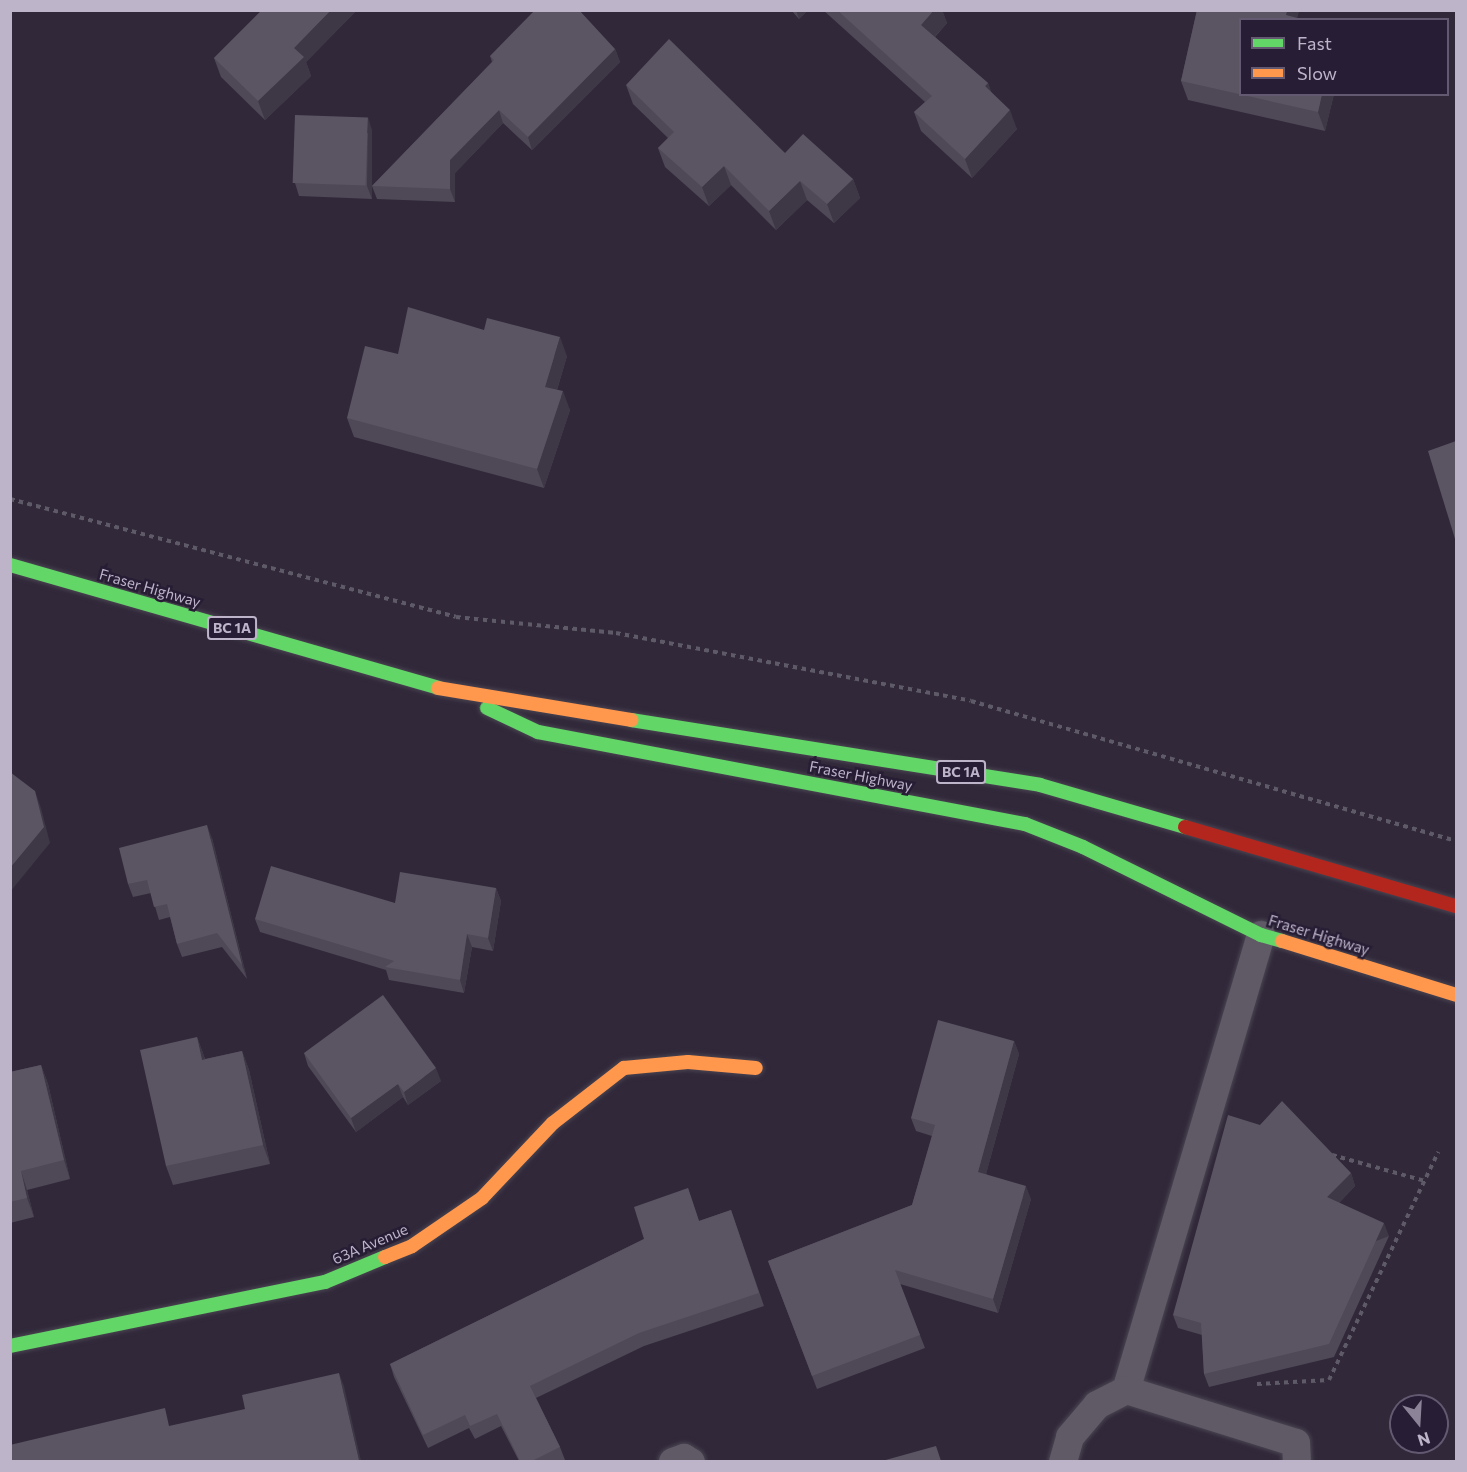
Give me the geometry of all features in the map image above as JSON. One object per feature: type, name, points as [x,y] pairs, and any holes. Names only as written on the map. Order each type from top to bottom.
[{"type":"main road","name":"Fraser Highway","points":[[10,565],[453,692],[1040,785],[1456,906]]},
{"type":"main road","name":"Fraser Highway","points":[[453,692],[538,732],[1025,824],[1083,847],[1261,935],[1456,995]]},
{"type":"main road","name":"63A Avenue","points":[[10,1346],[325,1282],[412,1246],[482,1198],[553,1123],[624,1068],[688,1062],[756,1068]]},
{"type":"lane","points":[[1126,1390],[1261,935]]},
{"type":"lane","points":[[1063,1461],[1070,1437],[1097,1405],[1126,1390],[1296,1443],[1297,1461]]},
{"type":"lane","points":[[673,1461],[684,1458],[691,1461]]},
{"type":"path","points":[[10,499],[456,617],[616,633],[972,701],[1456,841]]},
{"type":"path","points":[[1257,1384],[1329,1380],[1438,1152]]},
{"type":"path","points":[[1325,1154],[1425,1181]]},
{"type":"building","points":[[262,10],[331,10],[294,48],[304,57],[258,101],[214,58]]},
{"type":"building","points":[[535,10],[579,10],[615,49],[528,137],[499,110],[450,160],[450,189],[372,186],[494,60],[490,56]]},
{"type":"building","points":[[837,10],[934,10],[921,25],[988,83],[985,86],[1010,110],[965,159],[914,112],[932,96]]},
{"type":"building","points":[[1197,10],[1287,10],[1286,15],[1297,18],[1239,18],[1239,94],[1181,81]]},
{"type":"building","points":[[669,39],[785,153],[803,134],[853,179],[827,204],[800,181],[769,211],[724,166],[702,187],[658,148],[674,132],[626,85]]},
{"type":"building","points":[[1247,96],[1322,96],[1318,112]]},
{"type":"building","points":[[295,115],[368,118],[366,186],[293,183]]},
{"type":"building","points":[[408,307],[484,330],[487,318],[560,337],[545,387],[563,391],[537,469],[347,418],[365,346],[398,354]]},
{"type":"building","points":[[1456,441],[1456,542],[1428,451]]},
{"type":"building","points":[[10,772],[35,791],[44,827],[10,868]]},
{"type":"building","points":[[207,825],[242,965],[217,933],[177,944],[167,904],[154,907],[147,880],[128,884],[119,848]]},
{"type":"building","points":[[271,866],[395,903],[400,872],[496,888],[488,938],[467,934],[460,980],[385,967],[394,961],[255,919]]},
{"type":"building","points":[[383,995],[436,1068],[404,1092],[398,1084],[351,1118],[304,1053]]},
{"type":"building","points":[[938,1020],[1014,1041],[978,1172],[1026,1186],[993,1299],[895,1270],[920,1335],[812,1376],[768,1261],[912,1205],[935,1125],[911,1118]]},
{"type":"building","points":[[197,1037],[202,1060],[242,1051],[263,1145],[166,1166],[140,1050]]},
{"type":"building","points":[[41,1065],[64,1160],[21,1171],[27,1198],[10,1202],[10,1072]]},
{"type":"building","points":[[1282,1101],[1351,1173],[1327,1197],[1384,1223],[1329,1344],[1204,1374],[1201,1323],[1173,1315],[1228,1115],[1260,1125]]},
{"type":"building","points":[[688,1188],[699,1221],[731,1210],[759,1293],[639,1333],[530,1386],[560,1447],[532,1461],[520,1461],[497,1414],[470,1426],[465,1415],[423,1435],[390,1364],[644,1239],[634,1207]]},
{"type":"building","points":[[339,1373],[359,1460],[10,1461],[10,1445],[165,1408],[169,1426],[245,1409],[242,1395]]},
{"type":"building","points":[[936,1446],[941,1461],[882,1461]]},
{"type":"traffic: fast","points":[[10,565],[438,688]]},
{"type":"traffic: fast","points":[[487,708],[538,732],[1025,824],[1083,847],[1261,935],[1282,941]]},
{"type":"traffic: fast","points":[[631,720],[1040,785],[1185,827]]},
{"type":"traffic: fast","points":[[10,1346],[325,1282],[385,1257]]},
{"type":"traffic: slow","points":[[438,688],[631,720]]},
{"type":"traffic: slow","points":[[1282,941],[1456,995]]},
{"type":"traffic: slow","points":[[385,1257],[412,1246],[482,1198],[553,1123],[624,1068],[688,1062],[756,1068]]},
{"type":"traffic: jam","points":[[1185,827],[1456,906]]}]
